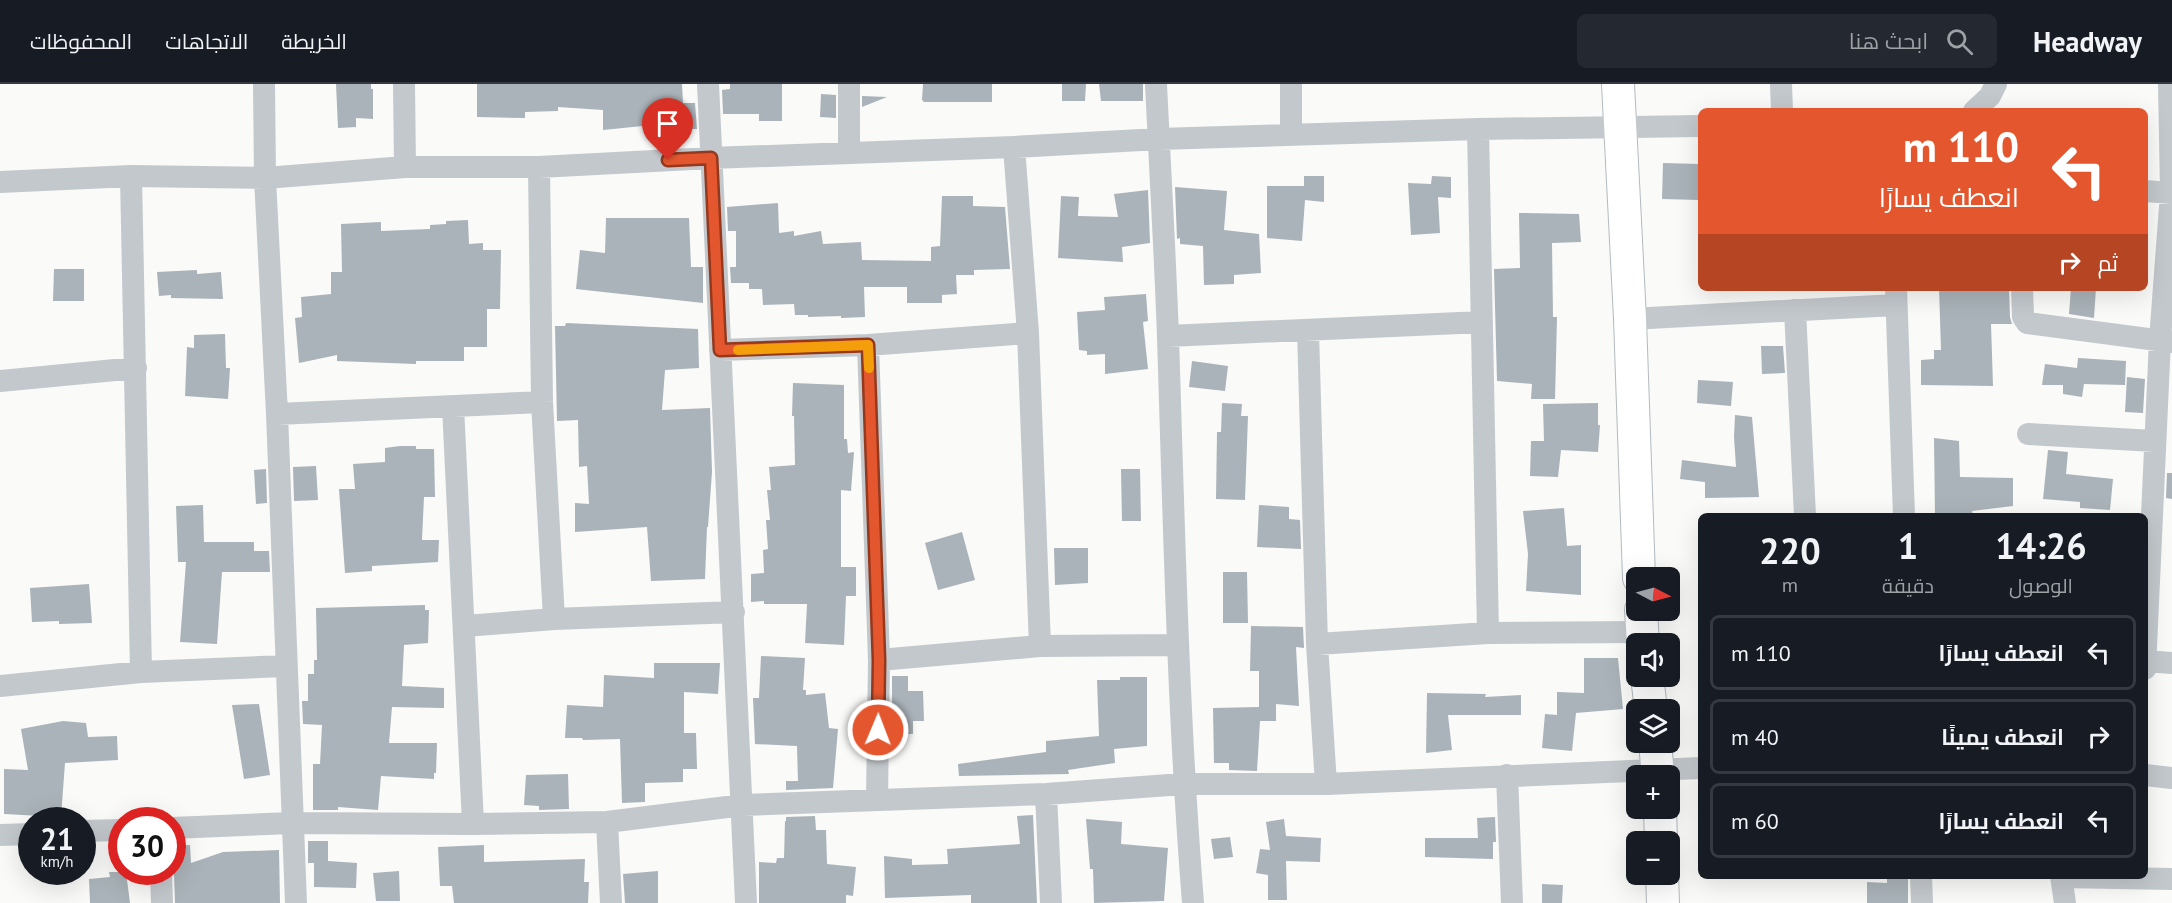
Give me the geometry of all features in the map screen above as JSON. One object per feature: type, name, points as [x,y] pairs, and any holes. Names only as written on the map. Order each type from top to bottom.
[{"type":"street","points":[[264,84],[265,178],[277,414],[296,903]]},
{"type":"street","points":[[404,84],[405,167]]},
{"type":"street","points":[[708,84],[746,903]]},
{"type":"street","points":[[849,84],[849,153]]},
{"type":"street","points":[[1156,84],[1168,336],[1177,645],[1193,903]]},
{"type":"street","points":[[1291,84],[1291,135]]},
{"type":"street","points":[[1618,84],[1630,319],[1639,567]]},
{"type":"street","points":[[1781,84],[1782,108]]},
{"type":"street","points":[[1977,108],[1990,96],[1996,84]]},
{"type":"street","points":[[2148,640],[2161,548],[2161,448],[2172,193],[2169,84]]},
{"type":"street","points":[[0,182],[131,176],[265,178],[405,167],[539,167],[1159,139],[1478,129],[1698,126]]},
{"type":"street","points":[[1478,129],[1488,633]]},
{"type":"street","points":[[1014,147],[1028,333],[1040,646]]},
{"type":"street","points":[[539,167],[542,402],[554,619]]},
{"type":"street","points":[[131,176],[141,672]]},
{"type":"street","points":[[2148,191],[2172,193]]},
{"type":"street","points":[[2022,291],[2023,317],[2026,323],[2166,341]]},
{"type":"street","points":[[1630,319],[1795,310],[1896,296],[1904,513]]},
{"type":"street","points":[[1795,310],[1805,513]]},
{"type":"street","points":[[1168,336],[1482,322]]},
{"type":"street","points":[[1308,331],[1317,644],[1326,783]]},
{"type":"street","points":[[720,350],[868,345],[1028,333]]},
{"type":"street","points":[[868,345],[879,660],[877,800]]},
{"type":"street","points":[[0,381],[136,368]]},
{"type":"street","points":[[277,414],[542,402]]},
{"type":"street","points":[[453,406],[473,824]]},
{"type":"street","points":[[2028,434],[2161,448]]},
{"type":"street","points":[[465,626],[554,619],[734,612]]},
{"type":"street","points":[[1317,644],[1488,633],[1642,629]]},
{"type":"street","points":[[879,660],[1040,646],[1177,645]]},
{"type":"street","points":[[2148,661],[2172,663]]},
{"type":"street","points":[[0,686],[141,672],[285,666]]},
{"type":"street","points":[[186,827],[292,823],[607,822],[743,806],[1046,794],[1184,784],[1326,783],[1507,776],[1657,763],[1698,768]]},
{"type":"street","points":[[2148,775],[2172,778]]},
{"type":"street","points":[[1507,776],[1512,903]]},
{"type":"street","points":[[1046,794],[1051,903]]},
{"type":"street","points":[[607,822],[612,903]]},
{"type":"street","points":[[0,835],[18,834]]},
{"type":"street","points":[[1921,879],[1922,903]]},
{"type":"street","points":[[2061,879],[2065,903]]},
{"type":"street","points":[[2148,879],[2172,879]]},
{"type":"street","points":[[161,885],[162,903]]},
{"type":"street","points":[[1662,885],[1663,903]]},
{"type":"building","points":[[336,84],[371,84],[373,119],[356,118],[356,127],[338,128]]},
{"type":"building","points":[[477,84],[682,84],[683,103],[695,103],[697,129],[682,129],[682,122],[603,130],[603,110],[558,107],[558,111],[525,112],[525,118],[477,117]]},
{"type":"building","points":[[730,84],[782,84],[782,121],[759,121],[759,114],[723,114],[722,90],[730,89]]},
{"type":"building","points":[[923,84],[992,84],[992,102],[924,102],[922,100]]},
{"type":"building","points":[[1062,84],[1086,84],[1085,101],[1062,101]]},
{"type":"building","points":[[1099,84],[1143,84],[1143,101],[1101,101]]},
{"type":"building","points":[[821,94],[836,95],[836,118],[820,117]]},
{"type":"building","points":[[862,96],[887,97],[862,107]]},
{"type":"building","points":[[1663,163],[1698,164],[1698,200],[1662,199]]},
{"type":"building","points":[[1304,176],[1324,176],[1324,202],[1305,200],[1302,241],[1267,238],[1267,186],[1304,186]]},
{"type":"building","points":[[1432,176],[1451,177],[1451,198],[1438,197],[1440,233],[1411,235],[1408,183],[1431,184]]},
{"type":"building","points":[[1175,187],[1227,191],[1224,230],[1259,234],[1261,273],[1234,275],[1234,284],[1204,285],[1203,246],[1180,244],[1180,238],[1177,239]]},
{"type":"building","points":[[1148,190],[1150,243],[1122,247],[1123,262],[1058,258],[1061,196],[1079,197],[1078,216],[1118,217],[1114,194]]},
{"type":"building","points":[[942,196],[973,196],[973,206],[1005,207],[1010,269],[974,270],[974,275],[956,275],[957,294],[942,295],[942,303],[907,303],[907,287],[864,287],[865,317],[795,315],[794,304],[763,305],[762,289],[749,289],[749,283],[731,283],[730,267],[736,267],[736,231],[728,231],[727,207],[778,203],[779,233],[794,231],[794,236],[821,231],[823,244],[861,242],[862,260],[931,261],[931,247],[940,246]]},
{"type":"building","points":[[1519,213],[1579,214],[1581,242],[1552,243],[1553,317],[1557,317],[1555,399],[1531,399],[1532,384],[1497,381],[1494,269],[1520,268]]},
{"type":"building","points":[[606,218],[689,218],[691,267],[703,267],[703,303],[576,289],[580,250],[605,253]]},
{"type":"building","points":[[468,220],[469,244],[483,243],[483,250],[501,250],[500,309],[487,309],[487,347],[464,347],[464,361],[416,361],[416,364],[337,361],[337,355],[299,363],[295,318],[302,317],[301,297],[331,294],[331,272],[342,272],[341,224],[381,222],[381,231],[430,229],[430,225],[446,224],[446,221]]},
{"type":"building","points":[[54,269],[84,269],[84,301],[53,301]]},
{"type":"building","points":[[197,270],[197,274],[221,272],[223,299],[159,296],[157,272]]},
{"type":"building","points":[[1939,291],[2009,291],[2012,324],[1991,324],[1993,386],[1921,385],[1921,360],[1934,359],[1934,350],[1941,350]]},
{"type":"building","points":[[2071,291],[2096,291],[2094,318],[2069,314]]},
{"type":"building","points":[[1146,294],[1148,321],[1143,322],[1148,369],[1105,374],[1105,354],[1087,355],[1087,351],[1079,350],[1077,312],[1105,310],[1104,297]]},
{"type":"building","points":[[566,323],[698,329],[699,368],[665,370],[662,410],[710,408],[712,472],[705,579],[651,581],[647,527],[575,532],[575,503],[589,504],[587,466],[579,467],[578,420],[557,421],[555,326],[565,326]]},
{"type":"building","points":[[225,334],[226,368],[230,368],[228,399],[185,396],[187,347],[194,348],[194,335]]},
{"type":"building","points":[[1761,346],[1783,346],[1785,373],[1762,374]]},
{"type":"building","points":[[2078,358],[2126,361],[2125,385],[2084,384],[2082,397],[2063,394],[2063,385],[2042,385],[2045,364],[2077,368]]},
{"type":"building","points":[[1192,361],[1228,366],[1225,391],[1189,387]]},
{"type":"building","points":[[2127,377],[2145,379],[2143,413],[2125,412]]},
{"type":"building","points":[[1698,380],[1733,382],[1731,406],[1697,403]]},
{"type":"building","points":[[793,383],[844,385],[844,439],[847,439],[848,453],[854,452],[851,491],[841,490],[841,567],[856,567],[856,596],[846,596],[844,645],[805,643],[807,604],[751,602],[751,574],[764,573],[763,550],[768,549],[766,520],[770,520],[767,490],[771,490],[769,467],[795,465],[794,416],[792,416]]},
{"type":"building","points":[[1222,403],[1242,404],[1241,416],[1248,416],[1245,500],[1216,499],[1217,432],[1221,432]]},
{"type":"building","points":[[1598,403],[1598,425],[1600,425],[1598,452],[1561,450],[1558,477],[1530,476],[1531,441],[1544,441],[1543,404]]},
{"type":"building","points":[[1735,415],[1752,417],[1759,497],[1705,498],[1705,482],[1680,479],[1682,460],[1736,467]]},
{"type":"building","points":[[1934,438],[1959,441],[1960,477],[2013,478],[2013,506],[1972,511],[1972,513],[1935,513]]},
{"type":"building","points":[[400,446],[434,449],[435,497],[424,497],[422,540],[439,540],[438,562],[372,566],[372,571],[345,573],[339,489],[355,489],[353,464],[385,462],[385,448]]},
{"type":"building","points":[[2048,450],[2068,452],[2066,474],[2113,479],[2110,510],[2080,508],[2080,502],[2043,499]]},
{"type":"building","points":[[316,466],[318,500],[294,501],[293,467]]},
{"type":"building","points":[[266,469],[267,503],[256,504],[254,470]]},
{"type":"building","points":[[1121,469],[1140,469],[1141,521],[1122,521]]},
{"type":"building","points":[[2167,473],[2172,473],[2172,499],[2166,498]]},
{"type":"building","points":[[203,505],[204,542],[254,542],[254,551],[269,551],[270,572],[222,572],[217,644],[180,642],[186,562],[178,562],[176,506]]},
{"type":"building","points":[[1259,505],[1289,507],[1289,519],[1300,520],[1301,549],[1257,547]]},
{"type":"building","points":[[1564,508],[1567,546],[1581,545],[1581,595],[1526,591],[1528,554],[1523,511]]},
{"type":"building","points":[[962,532],[975,580],[938,590],[925,543]]},
{"type":"building","points":[[1054,548],[1088,548],[1088,583],[1055,585]]},
{"type":"building","points":[[1223,572],[1247,572],[1248,623],[1223,623]]},
{"type":"building","points":[[89,584],[92,623],[32,622],[30,588]]},
{"type":"building","points":[[425,605],[425,610],[429,610],[428,643],[404,645],[402,686],[444,688],[444,708],[392,707],[389,743],[437,743],[434,779],[381,776],[378,810],[338,807],[338,810],[313,810],[313,764],[320,764],[322,725],[303,724],[302,701],[308,701],[308,674],[314,674],[314,660],[317,660],[316,608]]},
{"type":"building","points":[[1251,626],[1303,627],[1304,648],[1296,647],[1299,706],[1276,704],[1276,721],[1260,721],[1257,771],[1229,770],[1229,763],[1214,763],[1213,708],[1259,707],[1259,671],[1250,671]]},
{"type":"building","points":[[761,656],[805,658],[803,690],[806,690],[806,695],[825,693],[829,728],[838,729],[833,788],[786,790],[786,781],[798,781],[797,746],[755,744],[753,698],[759,698]]},
{"type":"building","points":[[1584,658],[1618,658],[1623,709],[1576,713],[1572,751],[1542,748],[1545,714],[1557,715],[1557,692],[1584,693]]},
{"type":"building","points":[[654,663],[720,663],[718,694],[684,692],[684,733],[696,733],[697,769],[683,769],[683,782],[645,783],[645,802],[622,803],[620,739],[565,738],[567,705],[603,707],[604,675],[654,678]]},
{"type":"building","points":[[892,676],[908,676],[908,691],[923,691],[924,721],[913,721],[913,734],[892,734]]},
{"type":"building","points":[[1120,677],[1147,677],[1147,746],[1114,749],[1115,763],[1068,770],[1069,774],[959,776],[958,764],[1046,752],[1046,741],[1099,736],[1097,680],[1120,680]]},
{"type":"building","points":[[1427,693],[1486,694],[1485,697],[1521,695],[1521,715],[1448,715],[1452,750],[1426,753]]},
{"type":"building","points":[[259,704],[270,775],[244,779],[232,705]]},
{"type":"building","points":[[63,721],[86,723],[88,737],[117,736],[118,760],[65,763],[62,807],[18,807],[18,815],[4,814],[4,769],[28,770],[21,729]]},
{"type":"building","points":[[568,774],[569,809],[539,810],[539,806],[524,805],[526,775]]},
{"type":"building","points":[[1033,815],[1037,903],[971,903],[971,895],[885,898],[884,856],[912,859],[912,865],[948,864],[947,849],[1020,844],[1017,816]]},
{"type":"building","points":[[815,816],[816,830],[826,830],[827,864],[856,867],[853,896],[846,895],[846,903],[759,903],[759,862],[776,863],[777,858],[784,858],[786,817]]},
{"type":"building","points":[[1495,817],[1496,842],[1493,842],[1493,859],[1425,857],[1425,838],[1478,838],[1477,818]]},
{"type":"building","points":[[1086,819],[1122,822],[1121,844],[1168,848],[1164,901],[1094,903],[1093,869],[1090,869]]},
{"type":"building","points":[[1284,819],[1286,836],[1321,838],[1320,862],[1286,861],[1287,900],[1268,900],[1268,875],[1256,873],[1260,849],[1270,850],[1266,822]]},
{"type":"building","points":[[1230,837],[1233,857],[1214,859],[1211,839]]},
{"type":"building","points":[[308,841],[328,841],[328,861],[357,863],[356,888],[314,887],[314,863],[308,863]]},
{"type":"building","points":[[186,845],[190,845],[191,863],[223,852],[279,850],[280,903],[175,903],[174,885],[186,885]]},
{"type":"building","points":[[484,845],[484,862],[585,859],[584,882],[589,882],[588,903],[454,903],[452,886],[440,886],[438,847]]},
{"type":"building","points":[[399,871],[400,901],[376,901],[373,873]]},
{"type":"building","points":[[658,871],[658,903],[625,903],[623,874]]},
{"type":"building","points":[[108,877],[108,885],[128,885],[130,903],[90,903],[89,885],[96,885],[96,878]]},
{"type":"building","points":[[1887,879],[1908,879],[1908,903],[1867,903],[1867,882],[1887,883]]},
{"type":"building","points":[[1542,884],[1563,885],[1562,903],[1542,903]]},
{"type":"slow traffic","points":[[738,350],[868,345],[869,368]]},
{"type":"route","points":[[668,160],[711,158],[720,350],[868,345],[879,660],[878,730]]}]
